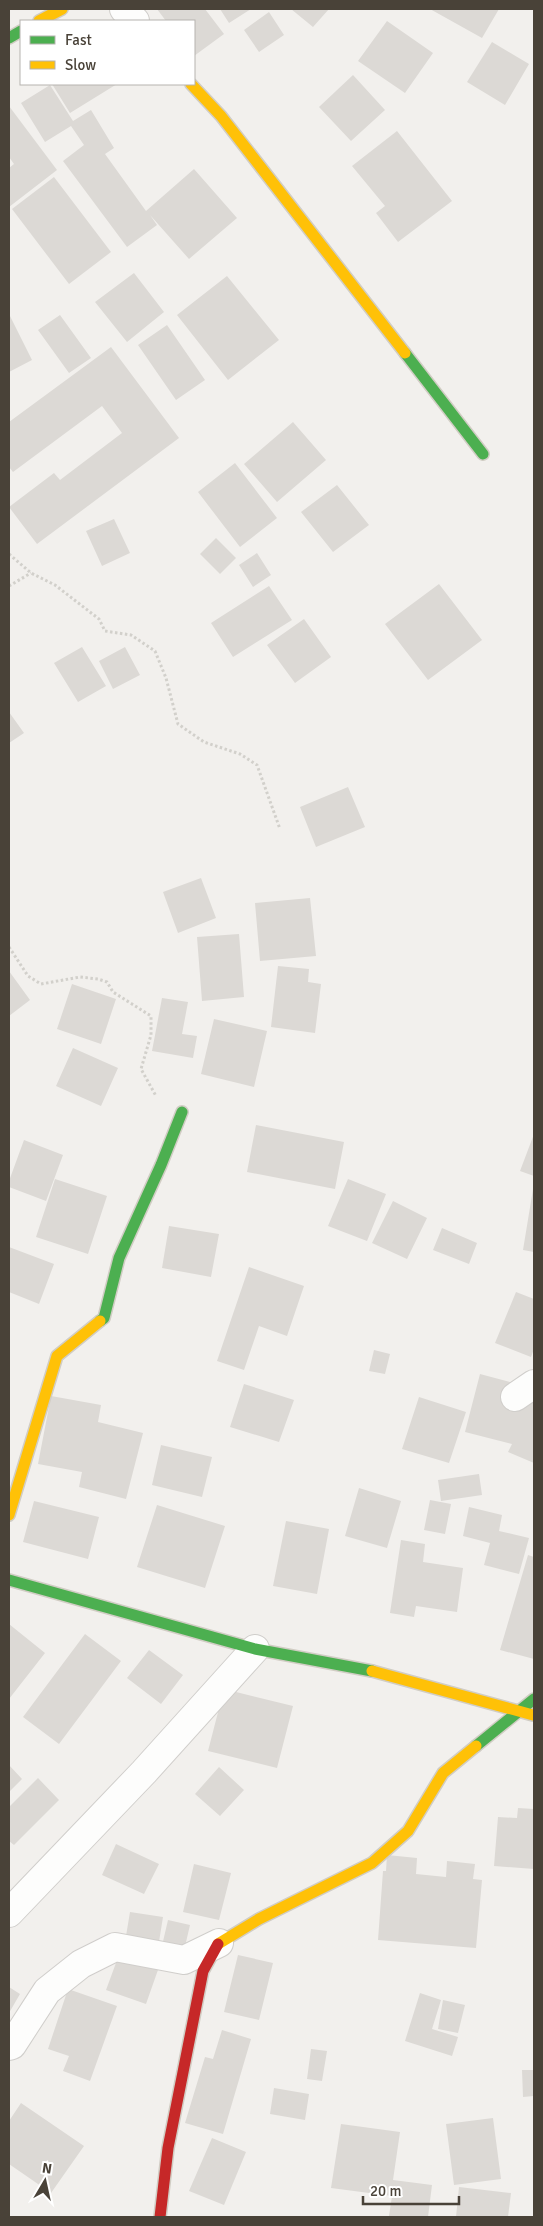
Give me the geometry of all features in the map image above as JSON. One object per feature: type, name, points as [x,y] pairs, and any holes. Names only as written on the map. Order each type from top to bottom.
[{"type":"street","points":[[41,20],[62,9]]},
{"type":"street","points":[[124,9],[134,20]]},
{"type":"street","points":[[9,38],[20,32]]},
{"type":"street","points":[[192,85],[221,116],[483,454]]},
{"type":"street","points":[[9,1515],[57,1356],[104,1318],[119,1258],[161,1165],[182,1112]]},
{"type":"street","points":[[9,1580],[255,1649],[355,1666],[534,1715]]},
{"type":"street","points":[[9,1914],[144,1772],[255,1649]]},
{"type":"street","points":[[9,2046],[12,2045],[47,1991],[81,1964],[115,1947],[184,1960],[219,1943],[259,1919],[372,1864],[408,1831],[443,1773],[534,1699]]},
{"type":"street","points":[[160,2217],[168,2148],[203,1971],[219,1943]]},
{"type":"path","points":[[9,554],[31,573],[55,585],[99,619],[105,631],[131,634],[155,651],[166,678],[178,724],[204,742],[240,754],[258,765],[280,829]]},
{"type":"path","points":[[9,586],[31,573]]},
{"type":"path","points":[[9,947],[28,976],[41,984],[80,976],[107,982],[113,992],[151,1016],[152,1034],[141,1069],[156,1096],[182,1112]]},
{"type":"building","points":[[157,9],[205,9],[224,34],[195,55],[195,20],[165,20]]},
{"type":"building","points":[[220,9],[251,9],[229,23]]},
{"type":"building","points":[[291,9],[329,9],[313,27]]},
{"type":"building","points":[[430,9],[499,9],[482,38]]},
{"type":"building","points":[[269,12],[284,35],[259,52],[244,30]]},
{"type":"building","points":[[387,21],[433,53],[405,93],[358,61]]},
{"type":"building","points":[[492,42],[529,64],[505,105],[467,82]]},
{"type":"building","points":[[353,75],[385,110],[351,141],[319,107]]},
{"type":"building","points":[[50,85],[73,121],[91,110],[114,148],[105,154],[146,211],[194,169],[237,218],[189,259],[150,215],[157,225],[127,247],[63,161],[84,145],[71,126],[45,142],[21,103]]},
{"type":"building","points":[[53,85],[115,85],[70,113]]},
{"type":"building","points":[[9,106],[57,170],[9,207],[9,168],[14,164],[9,157]]},
{"type":"building","points":[[397,131],[452,201],[398,242],[376,213],[385,206],[352,166]]},
{"type":"building","points":[[54,177],[111,252],[69,284],[12,209]]},
{"type":"building","points":[[134,273],[164,312],[127,342],[95,302]]},
{"type":"building","points":[[227,276],[279,340],[228,380],[177,315]]},
{"type":"building","points":[[9,314],[32,360],[9,372]]},
{"type":"building","points":[[60,315],[91,358],[69,373],[38,330]]},
{"type":"building","points":[[167,325],[205,380],[176,400],[138,345]]},
{"type":"building","points":[[111,347],[179,438],[37,544],[9,507],[54,473],[60,480],[122,433],[102,406],[13,472],[9,467],[9,422]]},
{"type":"building","points":[[293,422],[326,460],[277,502],[244,464]]},
{"type":"building","points":[[235,463],[277,518],[240,547],[198,492]]},
{"type":"building","points":[[337,485],[369,525],[333,552],[301,512]]},
{"type":"building","points":[[114,519],[130,553],[102,566],[86,531]]},
{"type":"building","points":[[216,538],[236,558],[220,574],[200,554]]},
{"type":"building","points":[[257,553],[271,575],[253,587],[239,565]]},
{"type":"building","points":[[439,584],[482,640],[428,680],[385,624]]},
{"type":"building","points":[[269,586],[292,620],[233,657],[211,623]]},
{"type":"building","points":[[304,619],[331,657],[295,683],[267,645]]},
{"type":"building","points":[[82,647],[106,686],[78,702],[54,663]]},
{"type":"building","points":[[125,647],[140,675],[113,689],[99,661]]},
{"type":"building","points":[[9,712],[24,733],[9,743]]},
{"type":"building","points":[[348,787],[365,827],[316,847],[300,807]]},
{"type":"building","points":[[201,878],[216,918],[178,933],[163,892]]},
{"type":"building","points":[[310,898],[316,956],[260,961],[255,903]]},
{"type":"building","points":[[239,934],[244,997],[202,1001],[197,937]]},
{"type":"building","points":[[278,966],[309,969],[308,982],[321,984],[315,1033],[271,1027]]},
{"type":"building","points":[[9,971],[30,1000],[9,1016]]},
{"type":"building","points":[[72,984],[116,999],[101,1044],[57,1029]]},
{"type":"building","points":[[162,998],[188,1002],[182,1034],[197,1036],[193,1058],[152,1051]]},
{"type":"building","points":[[214,1019],[267,1031],[254,1087],[201,1074]]},
{"type":"building","points":[[73,1048],[118,1068],[101,1106],[56,1086]]},
{"type":"building","points":[[256,1125],[344,1142],[335,1189],[247,1172]]},
{"type":"building","points":[[534,1134],[534,1176],[520,1171]]},
{"type":"building","points":[[24,1140],[63,1155],[46,1201],[9,1187],[9,1181]]},
{"type":"building","points":[[55,1179],[107,1196],[88,1254],[36,1237]]},
{"type":"building","points":[[348,1179],[386,1194],[367,1241],[328,1226]]},
{"type":"building","points":[[534,1189],[534,1252],[523,1250]]},
{"type":"building","points":[[393,1201],[427,1218],[407,1259],[372,1243]]},
{"type":"building","points":[[169,1226],[219,1234],[211,1277],[162,1268]]},
{"type":"building","points":[[442,1228],[477,1243],[469,1264],[433,1250]]},
{"type":"building","points":[[9,1247],[54,1264],[39,1304],[9,1292]]},
{"type":"building","points":[[249,1267],[304,1286],[287,1336],[259,1326],[244,1370],[217,1361]]},
{"type":"building","points":[[516,1292],[534,1299],[534,1349],[531,1357],[495,1343]]},
{"type":"building","points":[[374,1350],[390,1354],[385,1374],[369,1371]]},
{"type":"building","points":[[480,1374],[532,1388],[529,1400],[534,1403],[534,1463],[508,1452],[512,1444],[465,1432]]},
{"type":"building","points":[[244,1384],[294,1400],[279,1442],[230,1427]]},
{"type":"building","points":[[51,1396],[101,1405],[98,1422],[143,1433],[126,1499],[79,1487],[82,1472],[38,1464]]},
{"type":"building","points":[[419,1397],[466,1412],[449,1463],[402,1449]]},
{"type":"building","points":[[161,1445],[212,1457],[202,1497],[152,1485]]},
{"type":"building","points":[[479,1474],[482,1495],[441,1501],[438,1480]]},
{"type":"building","points":[[359,1488],[401,1501],[387,1548],[345,1536]]},
{"type":"building","points":[[430,1500],[451,1504],[445,1534],[424,1530]]},
{"type":"building","points":[[34,1501],[99,1517],[88,1559],[23,1542]]},
{"type":"building","points":[[157,1505],[225,1526],[205,1588],[137,1567]]},
{"type":"building","points":[[469,1507],[502,1515],[499,1531],[529,1538],[519,1574],[484,1565],[490,1543],[463,1536]]},
{"type":"building","points":[[286,1521],[329,1529],[317,1594],[273,1586]]},
{"type":"building","points":[[401,1540],[425,1544],[423,1562],[463,1568],[457,1612],[416,1606],[414,1617],[390,1613]]},
{"type":"building","points":[[528,1555],[534,1557],[534,1659],[500,1650]]},
{"type":"building","points":[[9,1624],[45,1653],[9,1699]]},
{"type":"building","points":[[85,1634],[121,1661],[59,1744],[23,1717]]},
{"type":"building","points":[[149,1650],[183,1675],[161,1704],[127,1678]]},
{"type":"building","points":[[224,1689],[293,1706],[277,1768],[208,1751]]},
{"type":"building","points":[[9,1765],[22,1779],[9,1792]]},
{"type":"building","points":[[219,1767],[244,1790],[220,1816],[195,1794]]},
{"type":"building","points":[[38,1778],[59,1800],[14,1845],[9,1841],[9,1807]]},
{"type":"building","points":[[518,1808],[534,1809],[534,1869],[494,1866],[498,1817],[517,1818]]},
{"type":"building","points":[[116,1844],[159,1864],[144,1894],[102,1875]]},
{"type":"building","points":[[387,1855],[417,1858],[416,1874],[446,1877],[447,1861],[475,1864],[473,1879],[482,1880],[476,1948],[378,1940],[383,1871],[386,1871]]},
{"type":"building","points":[[194,1864],[231,1873],[219,1920],[183,1912]]},
{"type":"building","points":[[130,1912],[163,1917],[158,1948],[125,1942]]},
{"type":"building","points":[[168,1920],[190,1925],[183,1955],[161,1950]]},
{"type":"building","points":[[120,1952],[159,1967],[146,2004],[106,1990]]},
{"type":"building","points":[[238,1955],[273,1963],[259,2020],[224,2012]]},
{"type":"building","points":[[9,1987],[20,1994],[9,2013]]},
{"type":"building","points":[[68,1989],[117,2006],[90,2081],[63,2071],[69,2056],[48,2049]]},
{"type":"building","points":[[420,1993],[441,2000],[432,2029],[458,2037],[452,2056],[405,2041]]},
{"type":"building","points":[[443,2000],[465,2005],[458,2033],[438,2029]]},
{"type":"building","points":[[222,2030],[251,2039],[223,2134],[185,2123],[205,2057],[213,2059]]},
{"type":"building","points":[[311,2049],[327,2051],[322,2081],[307,2079]]},
{"type":"building","points":[[522,2070],[534,2070],[534,2096],[523,2097]]},
{"type":"building","points":[[274,2088],[309,2094],[305,2120],[270,2114]]},
{"type":"building","points":[[21,2103],[84,2146],[51,2193],[9,2164],[9,2121]]},
{"type":"building","points":[[493,2118],[501,2179],[454,2185],[446,2124]]},
{"type":"building","points":[[341,2124],[400,2132],[393,2180],[432,2185],[428,2217],[389,2216],[392,2196],[331,2188]]},
{"type":"building","points":[[212,2138],[246,2152],[224,2205],[189,2191]]},
{"type":"building","points":[[459,2187],[511,2193],[508,2217],[456,2217]]},
{"type":"traffic: fast","points":[[9,38],[20,32]]},
{"type":"traffic: fast","points":[[405,353],[483,454]]},
{"type":"traffic: fast","points":[[100,1321],[104,1318],[119,1258],[161,1165],[182,1112]]},
{"type":"traffic: fast","points":[[9,1580],[255,1649],[372,1671]]},
{"type":"traffic: fast","points":[[476,1746],[534,1699]]},
{"type":"traffic: slow","points":[[41,20],[62,9]]},
{"type":"traffic: slow","points":[[192,85],[221,116],[405,353]]},
{"type":"traffic: slow","points":[[9,1515],[57,1356],[100,1321]]},
{"type":"traffic: slow","points":[[372,1671],[533,1715]]},
{"type":"traffic: slow","points":[[218,1944],[259,1919],[372,1863],[408,1831],[443,1773],[476,1746]]},
{"type":"traffic: jam","points":[[160,2217],[168,2148],[203,1971],[218,1944]]}]
